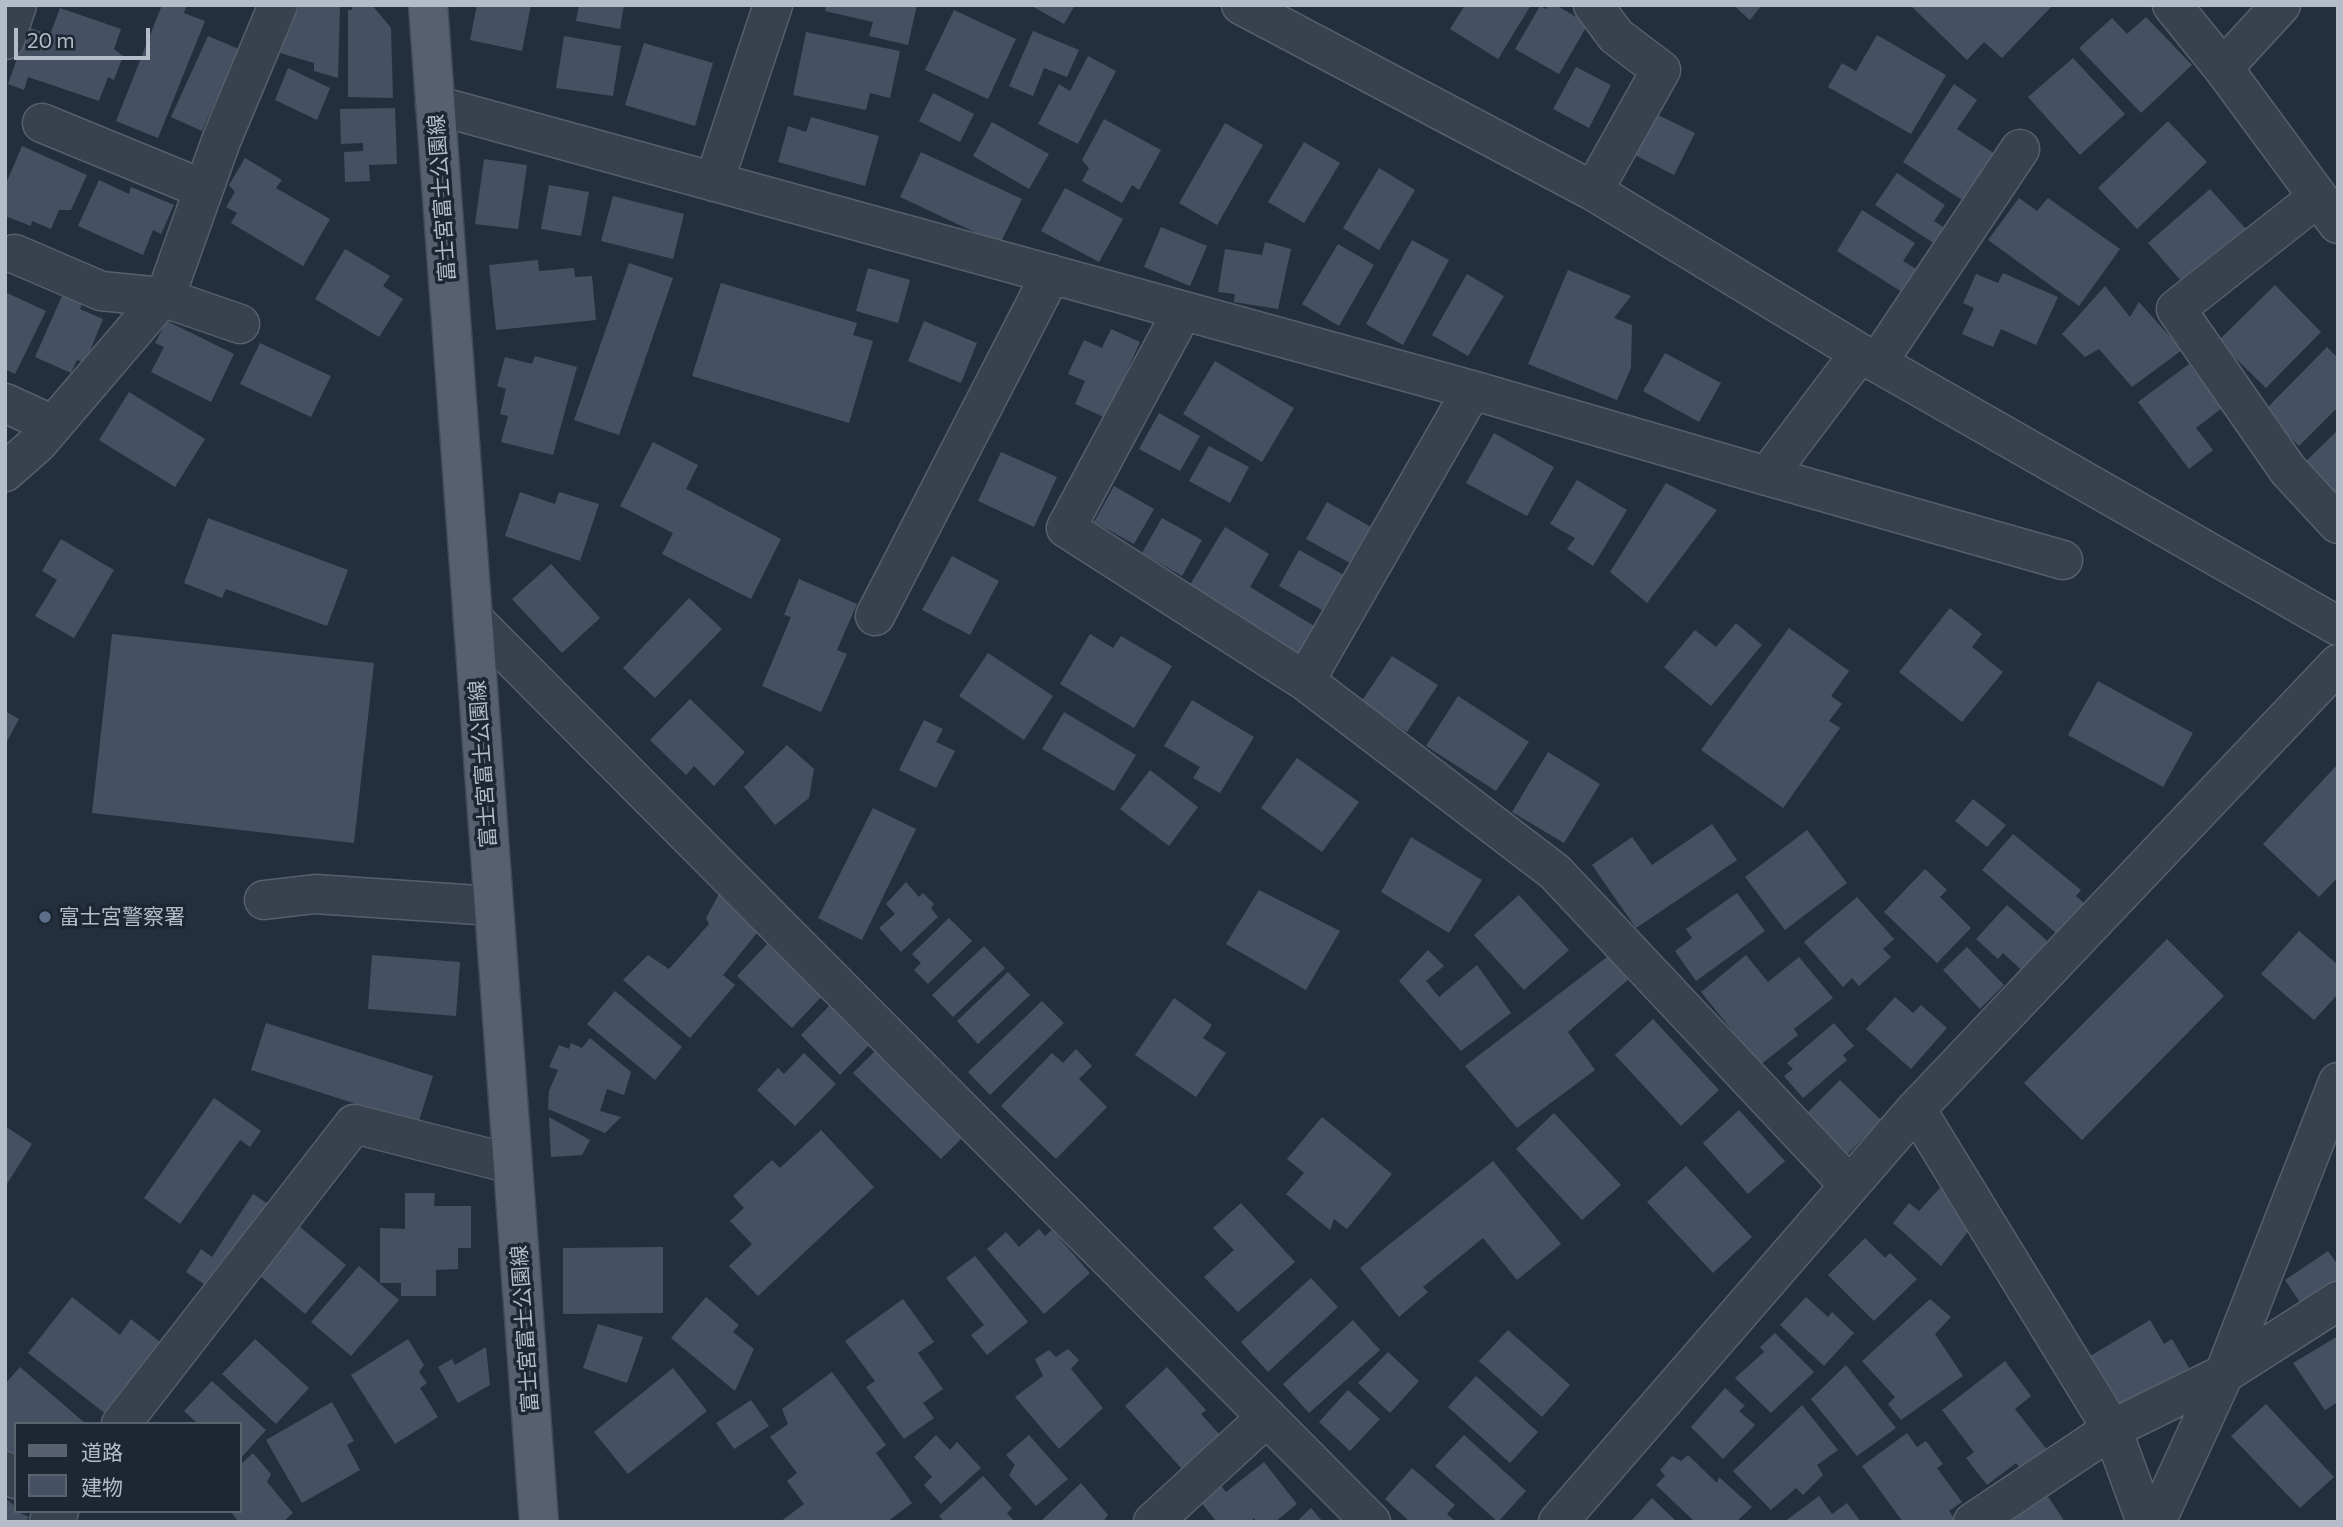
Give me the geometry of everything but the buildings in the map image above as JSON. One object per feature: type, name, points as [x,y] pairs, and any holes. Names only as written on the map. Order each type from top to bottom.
[{"type":"main road","name":"富士宮富士公園線","points":[[428,5],[539,1522]]},
{"type":"street","points":[[5,40],[17,5]]},
{"type":"street","points":[[5,472],[53,425],[162,297],[278,5]]},
{"type":"street","points":[[714,182],[773,5]]},
{"type":"street","points":[[1241,5],[1593,191],[1869,358],[2338,626]]},
{"type":"street","points":[[1593,5],[1616,36],[1661,70],[1593,191]]},
{"type":"street","points":[[2172,5],[2223,68],[2328,210],[2176,309],[2288,470],[2338,524]]},
{"type":"street","points":[[2223,68],[2281,5]]},
{"type":"street","points":[[435,104],[1472,390],[2063,560]]},
{"type":"street","points":[[42,123],[203,189]]},
{"type":"street","points":[[1767,476],[1869,358],[2020,149]]},
{"type":"street","points":[[15,254],[101,291],[162,297],[240,324]]},
{"type":"street","points":[[875,616],[1051,274]]},
{"type":"street","points":[[1182,312],[1066,528],[1305,681],[1555,872],[1848,1184]]},
{"type":"street","points":[[1305,681],[1472,390]]},
{"type":"street","points":[[5,403],[53,425]]},
{"type":"street","points":[[472,619],[1371,1522]]},
{"type":"street","points":[[1558,1522],[1848,1184],[1916,1109],[2338,664]]},
{"type":"street","points":[[264,900],[315,894],[493,906]]},
{"type":"street","points":[[2156,1522],[2224,1374],[2338,1082]]},
{"type":"street","points":[[1916,1109],[2112,1429],[2146,1522]]},
{"type":"street","points":[[123,1422],[354,1124],[513,1164]]},
{"type":"street","points":[[1973,1522],[2112,1429],[2224,1374],[2338,1301]]},
{"type":"street","points":[[1153,1522],[1267,1417]]},
{"type":"place","name":"富士宮警察署","points":[[45,917]]}]
